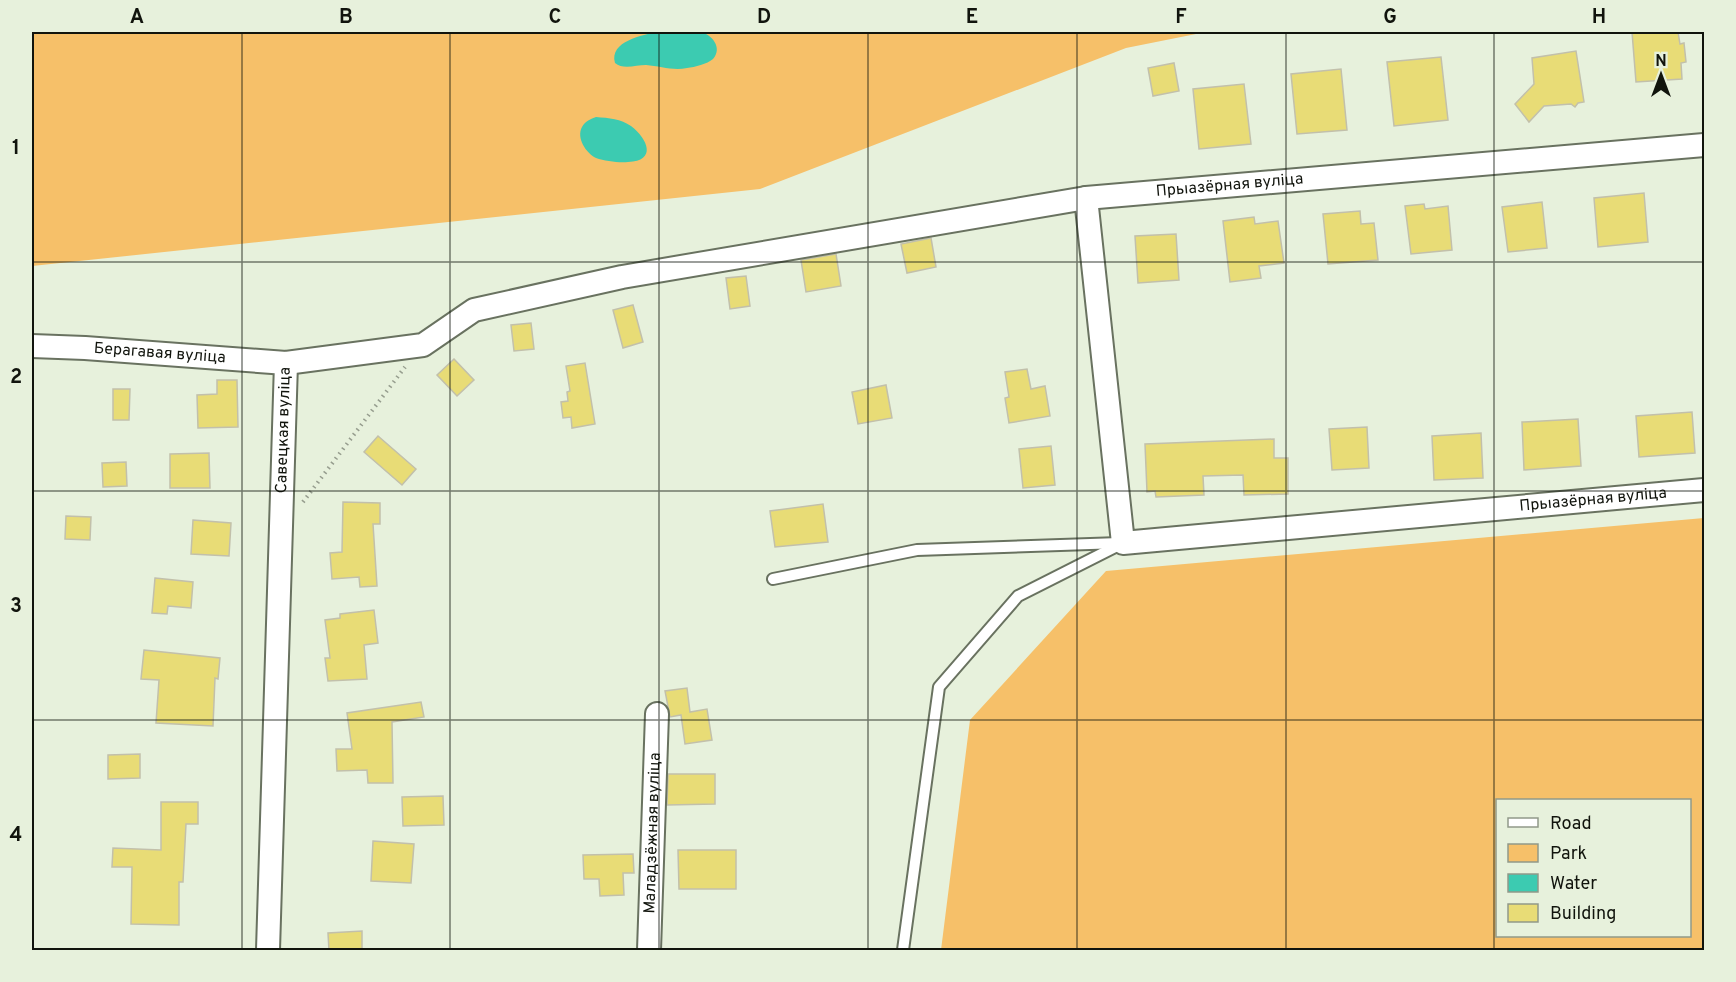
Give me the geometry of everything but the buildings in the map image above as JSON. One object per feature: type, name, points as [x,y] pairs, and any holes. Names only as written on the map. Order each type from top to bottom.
[{"type":"street","name":"Прыазёрная вуліца","points":[[759,254],[1086,198],[1704,145]]},
{"type":"street","points":[[1086,198],[1123,543]]},
{"type":"street","name":"Савецкая вуліца","points":[[268,951],[286,363],[423,345],[474,310],[622,277],[759,254]]},
{"type":"street","name":"Берагавая вуліца","points":[[32,346],[286,363]]},
{"type":"street","name":"Прыазёрная вуліца","points":[[1123,543],[1704,490]]},
{"type":"street","name":"Маладзёжная вуліца","points":[[649,951],[657,714]]},
{"type":"lane","points":[[773,579],[917,550],[1123,543]]},
{"type":"lane","points":[[903,951],[939,687],[1018,596],[1123,543]]},
{"type":"path","points":[[282,529],[423,345]]},
{"type":"green space","points":[[32,32],[1206,32],[1126,48],[760,189],[32,266]]},
{"type":"green space","points":[[1704,518],[1704,950],[941,950],[970,720],[1106,571]]},
{"type":"water","points":[[685,30],[704,33],[715,42],[716,55],[704,64],[682,69],[646,65],[626,67],[615,63],[617,49],[622,44],[636,37],[658,32]]},
{"type":"water","points":[[596,117],[619,120],[637,131],[647,148],[643,158],[637,161],[620,162],[592,156],[583,145],[580,131],[585,123]]}]
